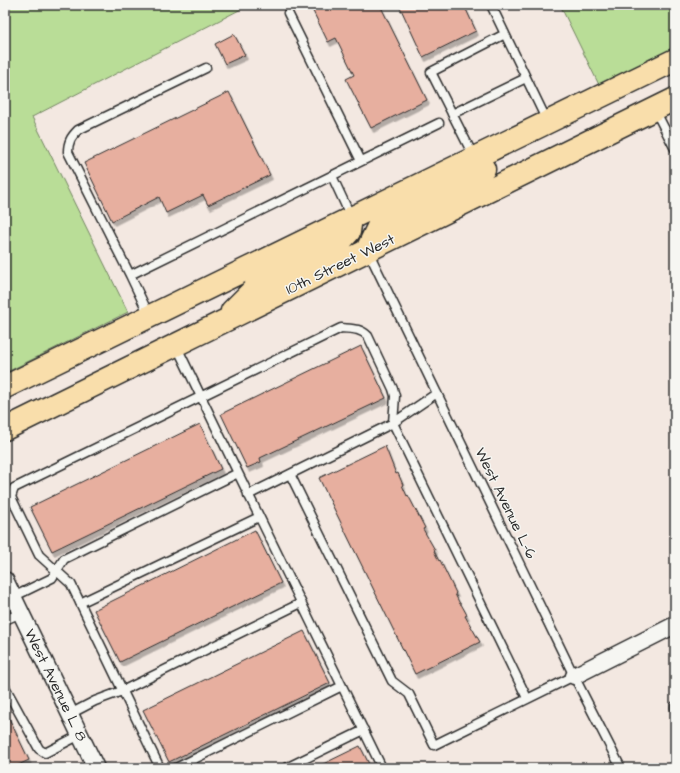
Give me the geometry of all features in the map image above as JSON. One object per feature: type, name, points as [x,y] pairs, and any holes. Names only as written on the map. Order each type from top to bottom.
[{"type":"main road","points":[[5,388],[675,60]]},
{"type":"main road","name":"10th Street West","points":[[5,429],[675,99]]},
{"type":"main road","points":[[367,250],[378,227],[389,218],[506,158],[524,145],[542,124]]},
{"type":"main road","points":[[221,322],[256,287],[340,242],[349,232],[352,218]]},
{"type":"street","name":"West Avenue L 8","points":[[5,580],[96,768]]},
{"type":"street","points":[[574,676],[675,625]]},
{"type":"lane","points":[[491,5],[526,78],[542,124]]},
{"type":"lane","points":[[288,13],[361,161]]},
{"type":"lane","points":[[474,158],[430,72],[505,34]]},
{"type":"lane","points":[[150,318],[68,152],[68,145],[78,130],[206,68]]},
{"type":"lane","points":[[452,114],[526,78]]},
{"type":"lane","points":[[655,109],[675,149]]},
{"type":"lane","points":[[130,275],[439,123]]},
{"type":"lane","points":[[332,176],[352,218]]},
{"type":"lane","name":"West Avenue L-6","points":[[367,250],[620,768]]},
{"type":"lane","points":[[160,768],[71,584],[39,555],[11,497],[14,488],[341,328],[363,331],[368,336],[393,389],[395,396],[393,423],[527,698]]},
{"type":"lane","points":[[176,344],[382,768]]},
{"type":"lane","points":[[248,494],[393,423],[437,393]]},
{"type":"lane","points":[[13,597],[52,578],[64,558],[238,473]]},
{"type":"lane","points":[[290,474],[392,681],[409,694],[434,745],[574,676]]},
{"type":"lane","points":[[80,603],[259,517]]},
{"type":"lane","points":[[70,714],[95,701],[122,691],[301,603]]},
{"type":"lane","points":[[5,620],[21,613]]},
{"type":"lane","points":[[176,768],[342,686]]},
{"type":"lane","points":[[5,687],[40,749],[45,752],[80,735]]},
{"type":"lane","points":[[286,768],[364,730]]},
{"type":"green space","points":[[5,5],[249,5],[32,117],[128,312],[5,373]]},
{"type":"green space","points":[[560,5],[675,5],[675,58],[603,93]]},
{"type":"building","points":[[310,5],[380,5],[427,100],[371,128],[346,79],[354,75],[336,38],[328,42]]},
{"type":"building","points":[[404,5],[464,5],[476,31],[423,57],[400,7]]},
{"type":"building","points":[[234,34],[245,55],[225,64],[215,44]]},
{"type":"building","points":[[229,92],[270,175],[208,205],[203,195],[166,213],[159,197],[112,221],[84,163]]},
{"type":"building","points":[[361,346],[386,398],[260,458],[261,462],[247,468],[221,414]]},
{"type":"building","points":[[200,424],[221,469],[52,551],[30,507]]},
{"type":"building","points":[[385,446],[396,474],[398,473],[407,496],[408,495],[425,528],[423,529],[435,550],[434,551],[439,561],[440,560],[460,604],[467,615],[465,616],[480,642],[415,674],[319,478]]},
{"type":"building","points":[[255,530],[281,583],[120,662],[94,610]]},
{"type":"building","points":[[304,631],[330,683],[169,762],[143,710]]},
{"type":"building","points":[[5,710],[29,760],[12,768],[5,768]]},
{"type":"building","points":[[360,746],[371,768],[315,768]]}]
